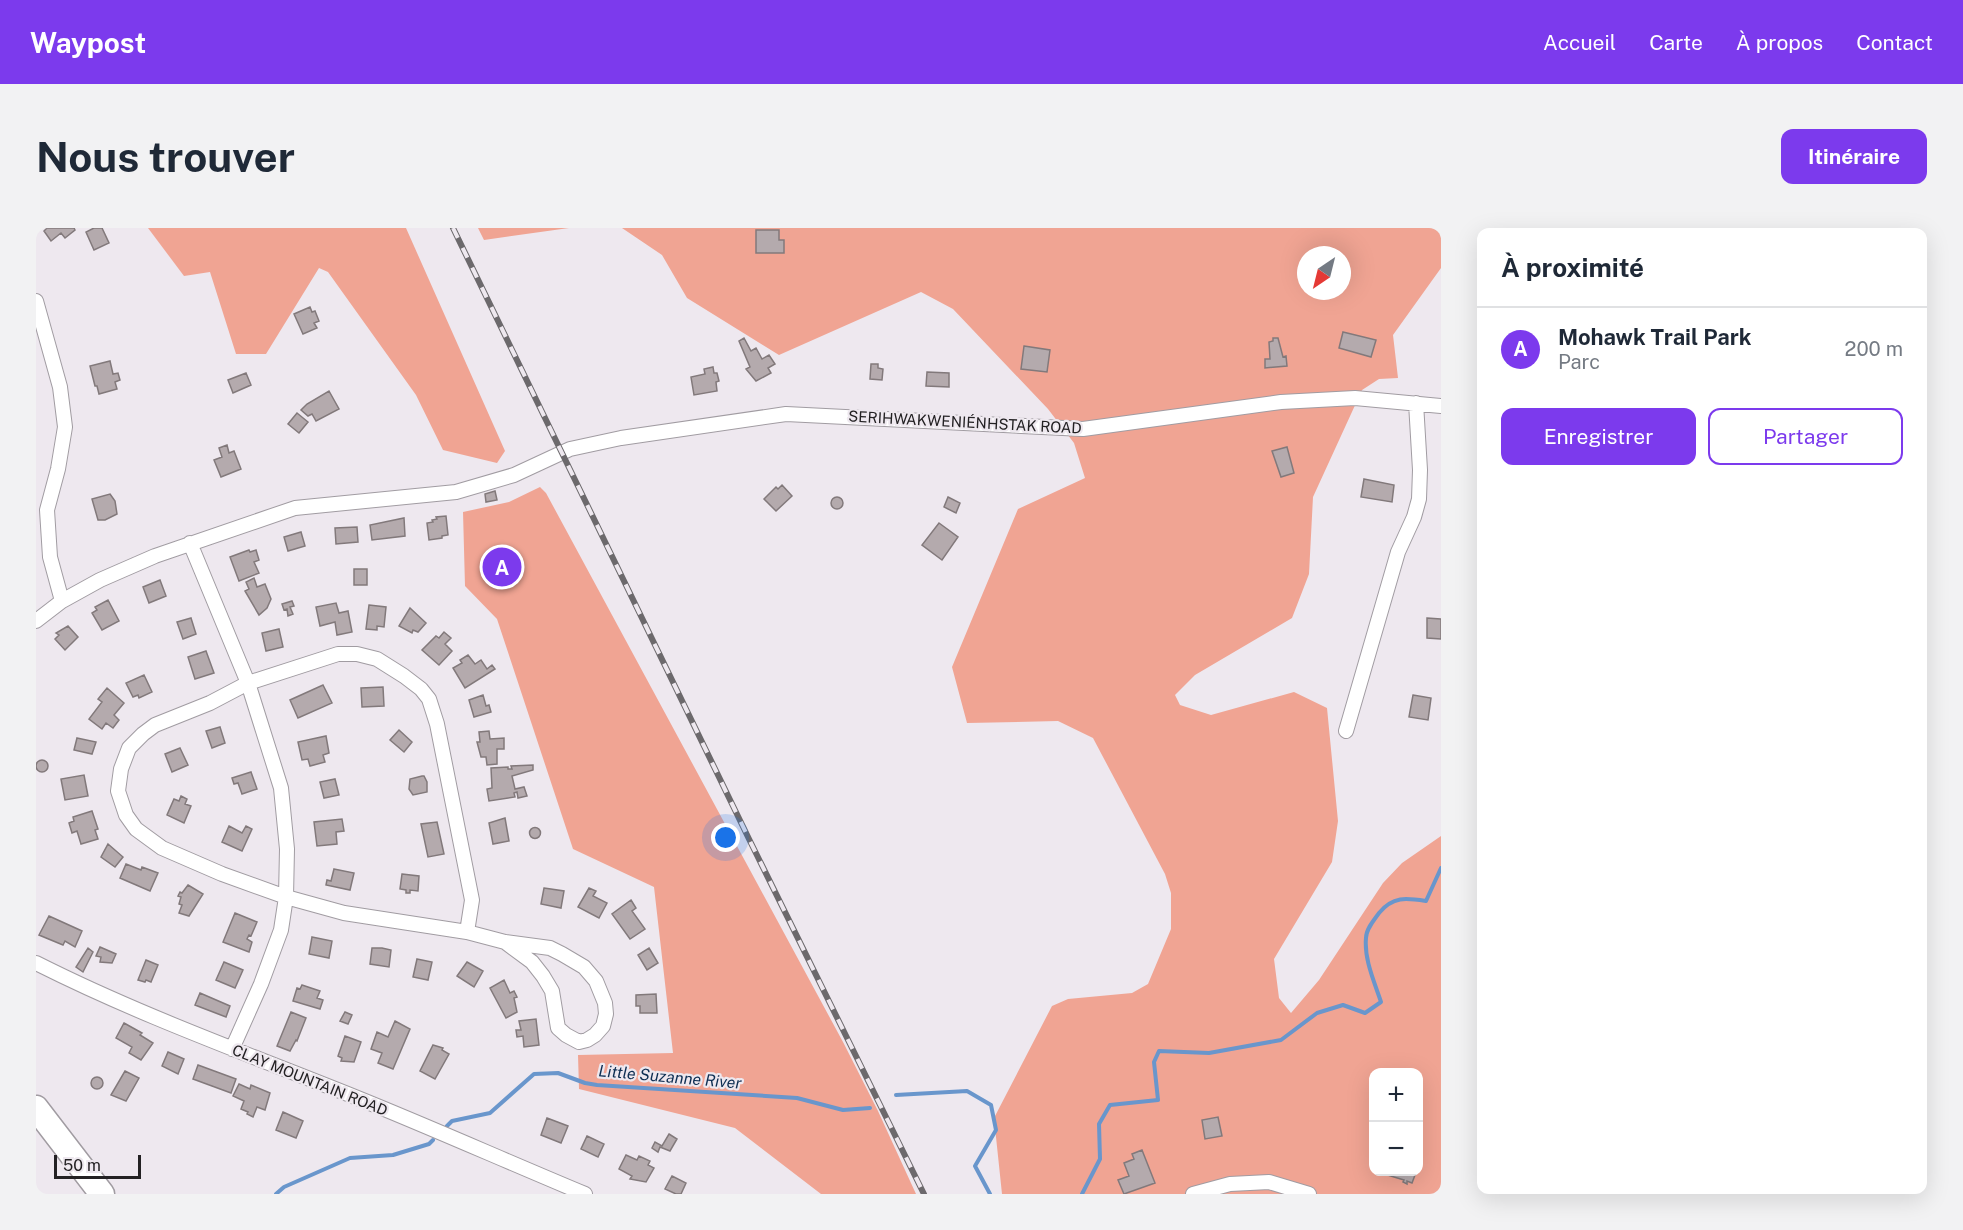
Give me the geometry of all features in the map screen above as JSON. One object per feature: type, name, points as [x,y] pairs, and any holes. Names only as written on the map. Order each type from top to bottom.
[{"type":"highway","points":[[36,1108],[102,1194]]},
{"type":"highway","points":[[36,1134],[82,1194]]},
{"type":"street","points":[[36,301],[60,387],[65,427],[58,469],[47,510],[50,557],[62,601]]},
{"type":"street","name":"SERIHWAKWENIÉNHSTAK ROAD","points":[[36,621],[62,601],[100,580],[190,543],[295,508],[456,492],[514,475],[563,452],[621,438],[786,414],[1083,429],[1281,402],[1354,398],[1441,406]]},
{"type":"street","points":[[1346,731],[1398,552],[1414,517],[1419,499],[1420,470],[1416,403]]},
{"type":"street","points":[[190,543],[248,683],[281,788],[287,849],[286,897],[281,930],[261,984],[232,1049]]},
{"type":"street","points":[[467,932],[472,900],[437,724],[429,699],[421,689],[377,659],[357,654],[338,654],[248,683],[210,704],[155,725],[129,748],[121,770],[118,791],[126,815],[136,830],[162,848],[222,874],[286,897],[344,913],[467,932],[505,942],[550,948],[584,967],[596,981],[605,1003],[606,1014],[603,1026],[595,1035],[579,1042],[558,1028],[552,991],[543,976],[532,962],[505,942]]},
{"type":"street","name":"CLAY MOUNTAIN ROAD","points":[[36,963],[72,981],[232,1049],[356,1097],[585,1194]]},
{"type":"street","points":[[1193,1194],[1230,1184],[1269,1182],[1310,1194]]},
{"type":"shaded area","points":[[148,228],[406,228],[505,451],[497,463],[443,450],[416,395],[328,272],[319,268],[266,354],[236,354],[210,272],[184,276]]},
{"type":"shaded area","points":[[478,228],[569,228],[484,240]]},
{"type":"shaded area","points":[[622,228],[1438,228],[1441,235],[1441,268],[1393,335],[1398,378],[1379,379],[1362,390],[1313,497],[1309,574],[1292,618],[1195,675],[1175,695],[1180,705],[1211,715],[1294,692],[1327,708],[1338,821],[1332,862],[1274,959],[1279,998],[1291,1013],[1319,980],[1383,883],[1402,863],[1441,836],[1441,1194],[1002,1194],[994,1118],[1052,1006],[1068,999],[1132,993],[1148,984],[1171,929],[1171,893],[1165,874],[1093,738],[1058,721],[967,723],[952,667],[1018,509],[1085,478],[1074,443],[1048,409],[953,309],[921,292],[779,355],[687,298],[662,255]]},
{"type":"shaded area","points":[[540,487],[546,493],[843,1042],[916,1194],[821,1194],[735,1128],[579,1089],[578,1055],[673,1053],[654,887],[573,849],[497,619],[465,586],[463,512],[509,502]]},
{"type":"building","points":[[47,228],[74,228],[75,230],[65,238],[61,233],[51,241],[44,231]]},
{"type":"building","points":[[94,228],[102,228],[109,243],[94,250],[86,232]]},
{"type":"building","points":[[756,230],[779,230],[779,240],[784,240],[784,253],[756,253]]},
{"type":"building","points":[[310,307],[312,312],[315,311],[319,321],[314,323],[317,328],[303,334],[294,314]]},
{"type":"building","points":[[1343,332],[1376,340],[1371,357],[1339,348]]},
{"type":"building","points":[[744,338],[751,351],[756,348],[762,359],[769,355],[775,364],[768,368],[771,373],[756,381],[746,369],[750,367],[739,341]]},
{"type":"building","points":[[1273,338],[1278,338],[1283,357],[1286,356],[1287,366],[1265,368],[1265,359],[1270,359],[1269,342],[1273,341]]},
{"type":"building","points":[[1024,346],[1050,350],[1047,372],[1021,369]]},
{"type":"building","points":[[110,361],[113,374],[118,373],[120,380],[115,382],[117,389],[99,394],[90,366]]},
{"type":"building","points":[[871,364],[878,364],[878,368],[883,369],[882,380],[870,379]]},
{"type":"building","points":[[713,367],[719,381],[716,382],[717,391],[694,395],[691,377],[705,374],[704,369]]},
{"type":"building","points":[[927,372],[949,373],[949,387],[926,386]]},
{"type":"building","points":[[246,373],[251,385],[233,393],[228,380]]},
{"type":"building","points":[[329,391],[339,409],[316,421],[312,414],[308,416],[301,410],[307,404]]},
{"type":"building","points":[[297,413],[308,422],[299,433],[288,424]]},
{"type":"building","points":[[227,445],[229,453],[234,451],[241,469],[221,477],[214,460],[222,457],[219,448]]},
{"type":"building","points":[[1287,447],[1294,473],[1281,477],[1272,451]]},
{"type":"building","points":[[1364,479],[1394,485],[1392,502],[1361,497]]},
{"type":"building","points":[[782,485],[792,496],[776,511],[764,499],[776,487],[778,489]]},
{"type":"building","points":[[495,491],[497,500],[486,502],[485,494]]},
{"type":"building","points":[[110,494],[115,501],[117,514],[105,520],[98,520],[92,499]]},
{"type":"building","points":[[837,497],[843,503],[837,509],[831,503]]},
{"type":"building","points":[[948,497],[960,503],[956,513],[944,507]]},
{"type":"building","points":[[446,516],[448,535],[429,540],[427,523],[433,522],[432,520],[437,519],[436,517]]},
{"type":"building","points":[[404,518],[405,536],[372,540],[370,525]]},
{"type":"building","points":[[939,523],[958,537],[942,560],[922,545]]},
{"type":"building","points":[[357,527],[358,542],[336,544],[335,528]]},
{"type":"building","points":[[301,532],[305,546],[288,551],[284,537]]},
{"type":"building","points":[[249,550],[250,552],[256,550],[259,560],[254,562],[259,573],[239,581],[230,557]]},
{"type":"building","points":[[354,569],[367,569],[367,585],[354,585]]},
{"type":"building","points":[[254,578],[257,587],[265,584],[271,599],[267,608],[259,615],[245,591],[249,589],[246,582]]},
{"type":"building","points":[[160,580],[166,596],[149,603],[143,587]]},
{"type":"building","points":[[108,600],[119,621],[102,630],[92,613],[97,610],[95,607]]},
{"type":"building","points":[[292,601],[294,606],[290,607],[293,614],[288,616],[287,609],[284,610],[282,604]]},
{"type":"building","points":[[336,603],[339,613],[348,611],[352,632],[337,635],[335,622],[320,626],[316,607]]},
{"type":"building","points":[[369,605],[386,607],[384,627],[377,626],[377,630],[366,629]]},
{"type":"building","points":[[410,608],[426,623],[418,632],[413,630],[412,633],[399,626]]},
{"type":"building","points":[[191,618],[196,634],[183,639],[177,622]]},
{"type":"building","points":[[1427,618],[1441,619],[1441,639],[1427,638]]},
{"type":"building","points":[[68,626],[78,637],[65,650],[55,639],[59,635],[56,633]]},
{"type":"building","points":[[279,629],[283,647],[266,651],[262,633]]},
{"type":"building","points":[[444,632],[451,638],[445,644],[452,651],[439,665],[422,650],[436,636],[439,638]]},
{"type":"building","points":[[206,651],[214,673],[195,679],[188,657]]},
{"type":"building","points":[[468,655],[475,664],[481,660],[487,669],[492,665],[495,669],[465,688],[453,668],[462,663],[460,660]]},
{"type":"building","points":[[144,675],[152,692],[139,698],[138,695],[133,697],[126,683]]},
{"type":"building","points":[[323,685],[332,703],[298,718],[290,700]]},
{"type":"building","points":[[383,687],[384,706],[362,707],[361,688]]},
{"type":"building","points":[[107,688],[124,703],[114,715],[119,720],[113,728],[106,723],[102,729],[89,719],[102,702],[98,699]]},
{"type":"building","points":[[483,695],[486,706],[489,705],[491,712],[474,717],[469,700]]},
{"type":"building","points":[[1413,695],[1431,698],[1428,720],[1409,717]]},
{"type":"building","points":[[220,727],[225,743],[212,748],[206,731]]},
{"type":"building","points":[[399,730],[412,742],[404,752],[390,740]]},
{"type":"building","points":[[489,731],[490,739],[504,738],[504,749],[497,749],[497,764],[487,765],[486,757],[481,757],[477,742],[480,742],[479,732]]},
{"type":"building","points":[[326,736],[329,753],[323,755],[325,762],[310,766],[308,759],[302,760],[298,742]]},
{"type":"building","points":[[77,738],[96,742],[92,754],[74,750]]},
{"type":"building","points":[[180,748],[188,765],[172,772],[165,754]]},
{"type":"building","points":[[44,760],[48,766],[44,772],[40,772],[36,764]]},
{"type":"building","points":[[533,765],[533,770],[512,776],[515,789],[524,787],[527,796],[518,798],[517,792],[514,793],[515,797],[489,801],[487,789],[492,788],[491,768],[508,767],[512,769],[511,766]]},
{"type":"building","points":[[251,772],[257,789],[242,794],[238,783],[234,784],[232,778]]},
{"type":"building","points":[[84,775],[88,796],[65,800],[61,779]]},
{"type":"building","points":[[424,776],[427,782],[427,792],[413,795],[409,789],[410,779]]},
{"type":"building","points":[[335,779],[339,795],[324,798],[320,782]]},
{"type":"building","points":[[181,796],[187,799],[185,804],[191,806],[184,823],[167,815],[174,799],[179,801]]},
{"type":"building","points":[[92,811],[98,829],[95,830],[98,839],[81,844],[77,831],[72,833],[69,823],[74,821],[73,817]]},
{"type":"building","points":[[505,818],[509,841],[493,844],[489,823]]},
{"type":"building","points":[[342,819],[344,831],[336,832],[337,844],[317,846],[314,822]]},
{"type":"building","points":[[437,822],[444,854],[428,857],[421,824]]},
{"type":"building","points":[[229,826],[242,833],[246,826],[252,829],[242,851],[222,842]]},
{"type":"building","points":[[535,828],[539,829],[539,837],[535,838],[531,837],[530,833],[531,829]]},
{"type":"building","points":[[108,844],[123,857],[115,867],[101,857]]},
{"type":"building","points":[[126,864],[158,873],[150,891],[120,878]]},
{"type":"building","points":[[334,869],[354,873],[350,890],[326,885],[327,880],[331,881]]},
{"type":"building","points":[[402,874],[419,876],[418,891],[410,890],[410,893],[406,893],[406,890],[400,889]]},
{"type":"building","points":[[188,885],[203,894],[189,916],[179,913],[182,905],[179,904],[181,897],[178,896]]},
{"type":"building","points":[[544,888],[564,891],[561,908],[541,904]]},
{"type":"building","points":[[589,888],[596,891],[593,896],[607,903],[599,918],[578,907]]},
{"type":"building","points":[[631,900],[636,908],[632,911],[645,929],[630,939],[612,914]]},
{"type":"building","points":[[235,913],[257,922],[251,936],[249,935],[247,939],[252,942],[249,952],[223,942]]},
{"type":"building","points":[[49,916],[82,931],[75,947],[65,941],[63,945],[39,935]]},
{"type":"building","points":[[312,937],[332,941],[329,958],[309,954]]},
{"type":"building","points":[[100,947],[116,954],[112,963],[100,962],[101,957],[96,956]]},
{"type":"building","points":[[88,948],[93,952],[83,972],[76,967]]},
{"type":"building","points":[[372,948],[391,950],[389,967],[370,964]]},
{"type":"building","points":[[649,948],[658,963],[647,970],[638,955]]},
{"type":"building","points":[[417,959],[432,962],[428,980],[413,977]]},
{"type":"building","points":[[146,960],[158,965],[151,982],[138,980]]},
{"type":"building","points":[[224,962],[243,970],[235,988],[216,980]]},
{"type":"building","points":[[467,962],[483,971],[474,987],[457,976]]},
{"type":"building","points":[[504,980],[510,993],[514,991],[517,997],[514,998],[517,1012],[506,1018],[490,988]]},
{"type":"building","points":[[302,985],[320,991],[317,998],[323,1000],[320,1009],[293,1001],[297,988],[300,989]]},
{"type":"building","points":[[200,993],[230,1006],[226,1017],[195,1005]]},
{"type":"building","points":[[656,994],[657,1013],[640,1013],[640,1006],[636,1006],[636,995]]},
{"type":"building","points":[[291,1012],[306,1018],[297,1041],[290,1051],[277,1046]]},
{"type":"building","points":[[345,1012],[352,1015],[348,1024],[340,1021]]},
{"type":"building","points":[[536,1019],[539,1045],[524,1047],[523,1036],[517,1037],[516,1030],[521,1030],[519,1021]]},
{"type":"building","points":[[395,1021],[410,1029],[393,1069],[378,1063],[382,1053],[371,1049],[377,1032],[388,1037]]},
{"type":"building","points":[[124,1023],[142,1033],[140,1035],[153,1043],[141,1060],[129,1053],[132,1047],[116,1038]]},
{"type":"building","points":[[345,1036],[361,1042],[354,1062],[341,1061],[342,1058],[338,1056]]},
{"type":"building","points":[[433,1045],[443,1048],[442,1050],[449,1054],[435,1079],[420,1071]]},
{"type":"building","points":[[168,1052],[184,1059],[178,1074],[162,1066]]},
{"type":"building","points":[[198,1065],[236,1079],[231,1093],[193,1079]]},
{"type":"building","points":[[125,1071],[139,1078],[126,1101],[111,1095]]},
{"type":"building","points":[[99,1077],[103,1083],[99,1089],[95,1089],[91,1081]]},
{"type":"building","points":[[239,1084],[250,1089],[251,1085],[270,1093],[265,1110],[257,1107],[253,1117],[241,1109],[244,1101],[233,1096]]},
{"type":"building","points":[[283,1112],[303,1121],[296,1138],[276,1130]]},
{"type":"building","points":[[1218,1117],[1222,1136],[1205,1139],[1202,1120]]},
{"type":"building","points":[[547,1118],[568,1126],[561,1143],[541,1135]]},
{"type":"building","points":[[669,1134],[677,1139],[670,1151],[660,1147],[658,1152],[652,1148],[655,1142],[662,1146]]},
{"type":"building","points":[[587,1136],[604,1144],[598,1157],[581,1149]]},
{"type":"building","points":[[1142,1150],[1155,1183],[1124,1194],[1118,1180],[1129,1176],[1124,1163],[1134,1159],[1132,1154]]},
{"type":"building","points":[[626,1155],[637,1160],[639,1156],[650,1161],[648,1165],[654,1168],[646,1182],[630,1179],[632,1176],[619,1169]]},
{"type":"building","points":[[672,1176],[686,1183],[681,1194],[665,1189]]},
{"type":"building","points":[[1391,1176],[1415,1176],[1412,1183],[1407,1181],[1407,1184],[1403,1182],[1404,1180]]},
{"type":"waterway","name":"Little Suzanne River","points":[[1082,1194],[1100,1159],[1099,1124],[1110,1105],[1158,1100],[1154,1062],[1159,1051],[1209,1053],[1281,1040],[1317,1013],[1343,1005],[1365,1013],[1381,1002],[1367,954],[1366,935],[1369,928],[1384,907],[1395,901],[1406,899],[1426,901],[1441,868]]},
{"type":"waterway","name":"Little Suzanne River","points":[[447,1126],[452,1121],[490,1113],[534,1074],[558,1073],[597,1085],[797,1098],[843,1110],[870,1108]]},
{"type":"waterway","name":"Little Suzanne River","points":[[896,1095],[967,1091],[991,1105],[996,1130],[975,1166],[990,1194]]},
{"type":"waterway","name":"Little Suzanne River","points":[[276,1194],[284,1187],[350,1158],[393,1155],[429,1144],[433,1140]]},
{"type":"railway","points":[[453,228],[924,1194]]},
{"type":"place","name":"Mohawk Trail Park","points":[[502,567]]}]
